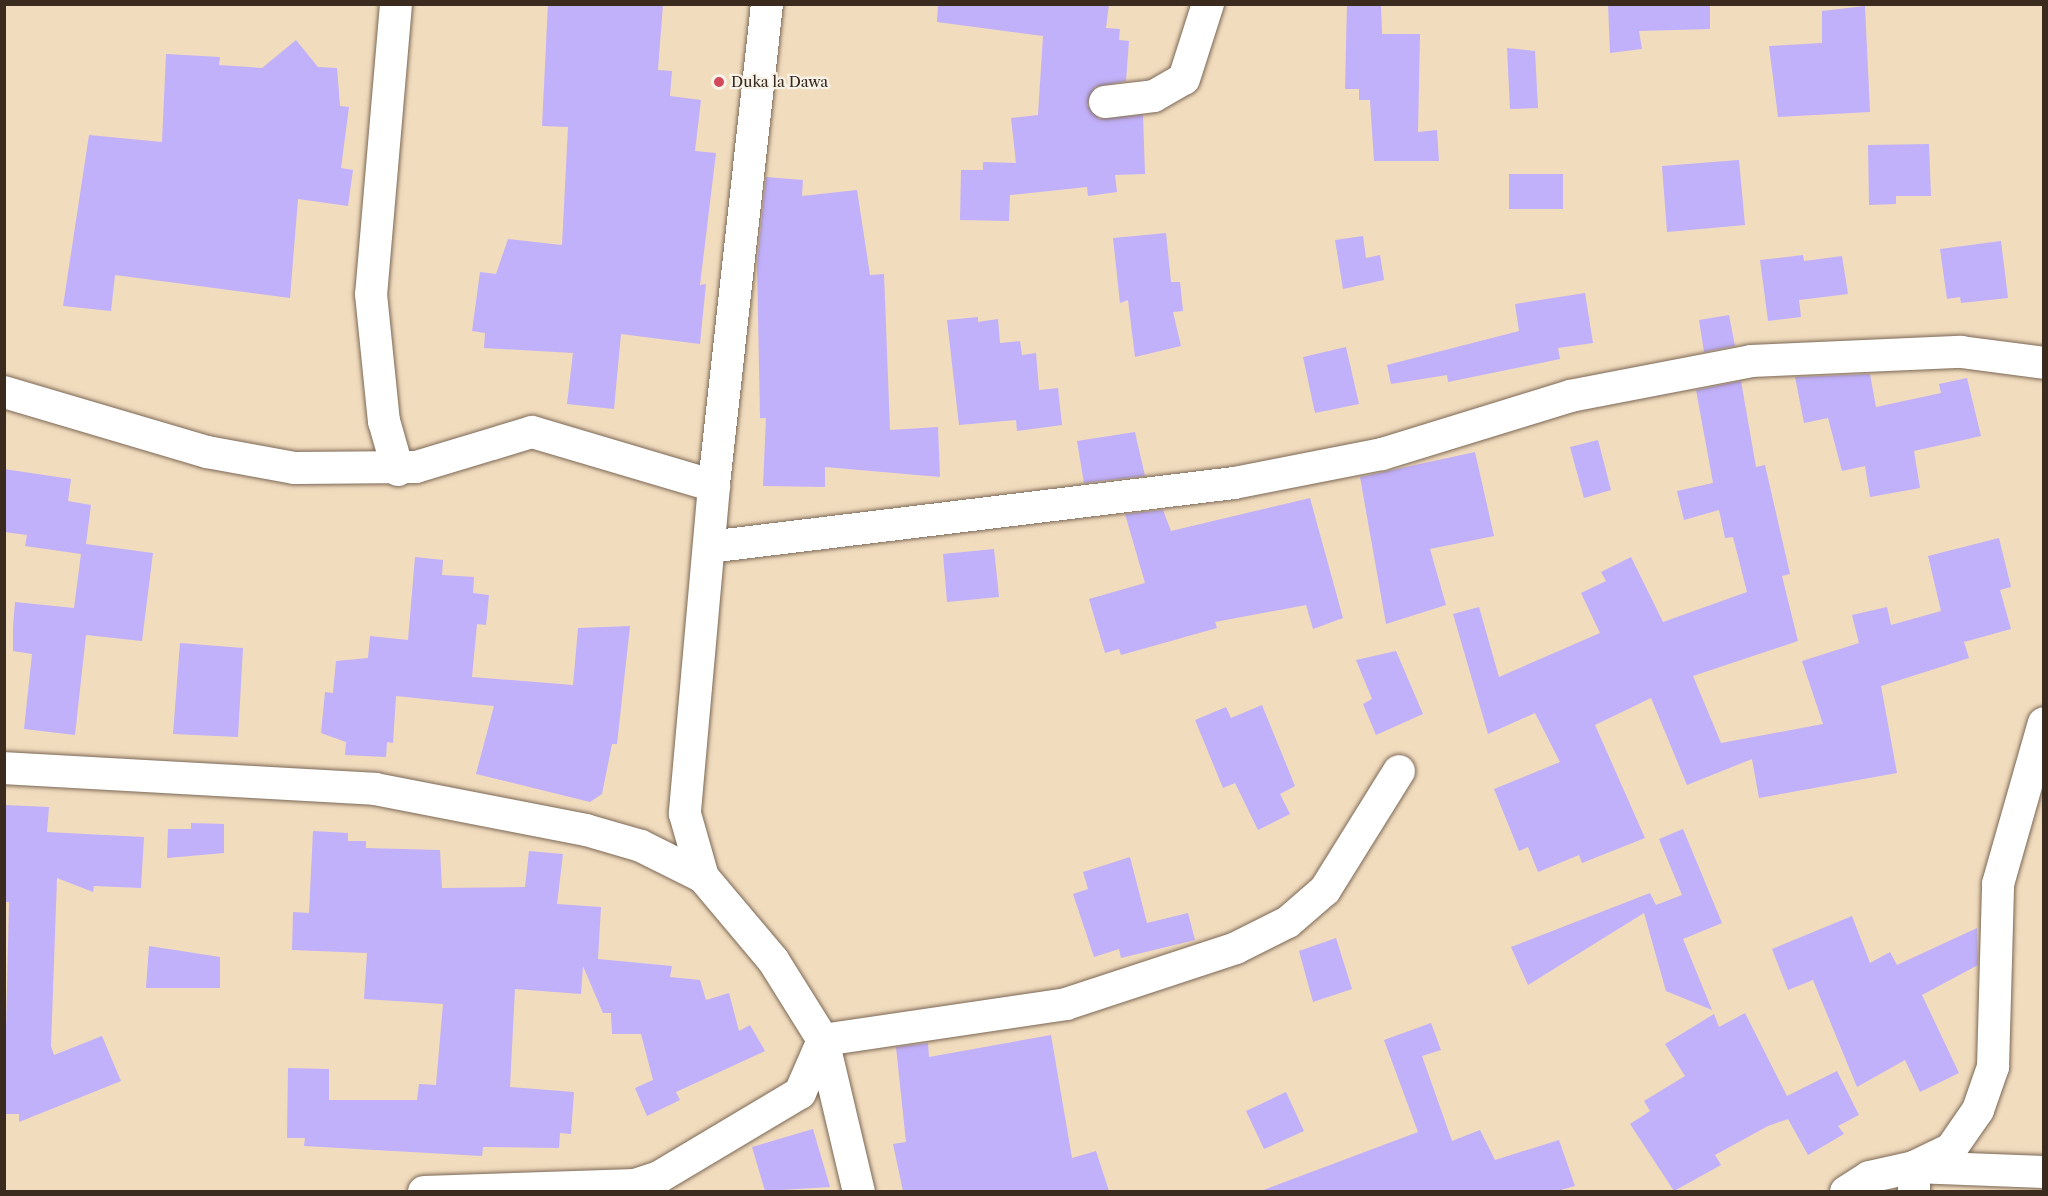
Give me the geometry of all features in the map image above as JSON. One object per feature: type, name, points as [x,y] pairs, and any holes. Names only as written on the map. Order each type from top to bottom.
[{"type":"street","points":[[396,4],[371,294],[384,422],[398,470]]},
{"type":"street","points":[[703,877],[685,814],[714,486],[767,4]]},
{"type":"street","points":[[1105,102],[1154,96],[1184,79],[1208,4]]},
{"type":"street","points":[[709,547],[1234,483],[1382,454],[1570,396],[1751,361],[1961,352],[2043,363]]},
{"type":"street","points":[[4,392],[207,452],[295,468],[398,470],[445,462],[508,436],[532,432],[714,486]]},
{"type":"street","points":[[1914,1179],[1951,1149],[1964,1134],[1993,1066],[1998,884],[2003,851],[2035,787],[2043,723]]},
{"type":"street","points":[[4,768],[375,789],[586,830],[640,846],[703,877],[773,960],[823,1040],[859,1191]]},
{"type":"street","points":[[823,1040],[1066,1004],[1162,976],[1256,939],[1288,922],[1325,890],[1399,771]]},
{"type":"street","points":[[424,1191],[522,1185],[616,1188],[659,1177],[800,1093],[823,1040]]},
{"type":"street","points":[[1846,1191],[1869,1177],[1914,1179],[2043,1172]]},
{"type":"building","points":[[548,4],[663,4],[658,70],[672,71],[670,96],[701,100],[695,151],[716,153],[700,285],[706,284],[700,344],[621,334],[614,409],[567,404],[573,353],[484,348],[485,333],[472,331],[480,272],[496,274],[508,239],[562,245],[568,127],[542,126]]},
{"type":"building","points":[[938,4],[1109,4],[1106,28],[1120,29],[1119,40],[1129,41],[1126,81],[1095,87],[1087,105],[1099,119],[1143,115],[1145,174],[1115,175],[1117,192],[1088,196],[1087,187],[1010,195],[1009,221],[960,220],[961,170],[983,170],[983,162],[1016,163],[1011,118],[1038,115],[1043,36],[937,22]]},
{"type":"building","points":[[1347,4],[1381,4],[1382,34],[1420,34],[1418,132],[1437,130],[1439,161],[1374,161],[1370,100],[1359,100],[1359,89],[1345,89]]},
{"type":"building","points":[[1608,4],[1710,4],[1710,29],[1639,31],[1642,49],[1610,53]]},
{"type":"building","points":[[1865,6],[1870,112],[1778,117],[1769,46],[1822,43],[1822,11]]},
{"type":"building","points":[[296,40],[318,67],[337,68],[340,106],[349,107],[341,168],[353,170],[348,206],[298,199],[290,298],[115,275],[111,311],[63,306],[89,135],[162,142],[166,54],[220,57],[219,65],[262,68]]},
{"type":"building","points":[[1507,48],[1535,51],[1538,108],[1510,109]]},
{"type":"building","points":[[1929,144],[1931,196],[1896,196],[1896,204],[1869,205],[1868,145]]},
{"type":"building","points":[[1739,160],[1745,225],[1667,232],[1662,166]]},
{"type":"building","points":[[1509,174],[1563,174],[1563,209],[1509,209]]},
{"type":"building","points":[[766,177],[803,180],[802,196],[857,190],[870,275],[884,274],[890,430],[938,427],[940,477],[825,467],[825,487],[763,486],[766,418],[760,418],[757,264]]},
{"type":"building","points":[[1166,233],[1171,282],[1180,282],[1183,311],[1173,312],[1181,346],[1135,357],[1128,300],[1120,303],[1113,238]]},
{"type":"building","points":[[1363,236],[1366,258],[1380,255],[1384,280],[1343,289],[1335,240]]},
{"type":"building","points":[[2001,241],[2008,298],[1961,303],[1960,297],[1947,299],[1940,249]]},
{"type":"building","points":[[1803,255],[1804,261],[1842,256],[1848,294],[1799,300],[1801,317],[1768,321],[1760,260]]},
{"type":"building","points":[[1585,293],[1593,343],[1558,348],[1560,359],[1448,382],[1447,375],[1391,384],[1387,365],[1519,331],[1515,304]]},
{"type":"building","points":[[1729,315],[1735,346],[1704,352],[1699,320]]},
{"type":"building","points":[[978,317],[978,322],[998,319],[1000,343],[1020,341],[1022,355],[1036,353],[1039,390],[1058,388],[1062,425],[1017,431],[1016,420],[959,425],[947,320]]},
{"type":"building","points":[[1346,347],[1359,404],[1315,413],[1303,357]]},
{"type":"building","points":[[1870,374],[1876,407],[1941,393],[1939,384],[1967,378],[1981,436],[1914,451],[1920,488],[1870,497],[1865,466],[1842,471],[1828,418],[1804,423],[1795,377]]},
{"type":"building","points":[[1741,381],[1756,467],[1765,465],[1790,574],[1782,576],[1798,641],[1693,676],[1721,743],[1823,724],[1802,661],[1859,643],[1852,615],[1887,607],[1891,625],[1941,611],[1928,556],[1999,538],[2011,587],[2000,590],[2011,629],[1964,642],[1969,658],[1881,686],[1897,773],[1759,798],[1752,759],[1687,785],[1651,698],[1595,725],[1645,838],[1582,863],[1579,855],[1538,872],[1528,847],[1519,851],[1494,789],[1560,762],[1535,713],[1488,734],[1453,614],[1479,607],[1499,677],[1600,633],[1581,593],[1606,581],[1601,572],[1631,557],[1663,622],[1747,592],[1733,537],[1725,538],[1719,510],[1684,520],[1677,491],[1713,483],[1696,390]]},
{"type":"building","points":[[1135,432],[1145,476],[1084,483],[1077,441]]},
{"type":"building","points":[[1598,440],[1611,490],[1584,498],[1570,447]]},
{"type":"building","points":[[1475,452],[1494,536],[1430,549],[1446,605],[1386,624],[1360,477]]},
{"type":"building","points":[[4,469],[71,479],[68,501],[91,505],[86,544],[153,553],[142,641],[86,635],[75,735],[24,729],[32,654],[13,651],[13,627],[15,602],[74,608],[81,554],[25,546],[27,535],[4,532]]},
{"type":"building","points":[[1310,498],[1343,618],[1313,629],[1306,605],[1215,622],[1217,628],[1121,655],[1119,649],[1105,653],[1089,599],[1145,583],[1125,514],[1163,510],[1171,531]]},
{"type":"building","points":[[994,549],[999,597],[947,602],[943,554]]},
{"type":"building","points":[[415,557],[443,560],[442,575],[474,577],[473,593],[489,595],[486,625],[477,624],[472,677],[573,685],[578,628],[630,626],[617,744],[612,744],[602,794],[590,802],[476,774],[494,706],[396,696],[393,743],[387,742],[386,757],[345,755],[346,742],[321,733],[325,692],[333,693],[336,661],[368,658],[370,636],[408,640]]},
{"type":"building","points":[[180,643],[243,648],[238,737],[173,734]]},
{"type":"building","points":[[1396,651],[1423,714],[1376,735],[1363,704],[1372,699],[1356,660]]},
{"type":"building","points":[[1262,705],[1295,786],[1280,794],[1290,814],[1258,830],[1235,783],[1223,788],[1195,720],[1226,707],[1231,718]]},
{"type":"building","points":[[4,805],[49,807],[47,832],[144,837],[141,888],[94,886],[93,892],[57,878],[51,1046],[54,1055],[102,1036],[121,1081],[19,1122],[19,1114],[4,1114],[9,902],[4,902]]},
{"type":"building","points":[[191,823],[224,824],[224,853],[167,858],[168,829],[191,829]]},
{"type":"building","points":[[1683,829],[1722,923],[1683,939],[1712,1010],[1666,991],[1644,913],[1528,985],[1511,947],[1650,893],[1656,905],[1682,895],[1659,839]]},
{"type":"building","points":[[313,831],[348,833],[348,841],[366,841],[366,848],[440,850],[442,888],[525,887],[529,851],[563,854],[557,904],[601,907],[598,959],[672,966],[670,977],[700,980],[706,1000],[729,993],[739,1031],[750,1025],[765,1051],[676,1092],[680,1100],[647,1116],[635,1088],[653,1080],[641,1034],[612,1034],[611,1013],[603,1013],[583,966],[581,994],[515,989],[510,1087],[574,1092],[571,1134],[560,1133],[559,1148],[483,1147],[482,1156],[304,1146],[305,1138],[287,1138],[288,1068],[329,1069],[329,1100],[417,1100],[419,1084],[436,1085],[443,1004],[364,999],[367,953],[292,950],[293,912],[309,913]]},
{"type":"building","points":[[1130,857],[1147,923],[1188,913],[1195,940],[1121,958],[1119,949],[1094,957],[1073,894],[1088,889],[1083,872]]},
{"type":"building","points":[[1852,916],[1870,963],[1890,952],[1897,965],[1977,928],[1978,965],[1922,995],[1959,1073],[1920,1092],[1905,1060],[1857,1087],[1813,980],[1788,990],[1772,949]]},
{"type":"building","points":[[1336,938],[1352,989],[1313,1002],[1299,951]]},
{"type":"building","points":[[149,946],[220,957],[220,988],[146,988]]},
{"type":"building","points":[[1745,1013],[1787,1096],[1837,1071],[1859,1115],[1838,1126],[1844,1134],[1808,1155],[1788,1119],[1768,1126],[1715,1155],[1721,1165],[1674,1191],[1630,1124],[1650,1111],[1644,1101],[1685,1076],[1665,1044],[1714,1014],[1719,1027]]},
{"type":"building","points":[[1431,1023],[1441,1050],[1422,1056],[1452,1141],[1480,1130],[1495,1160],[1559,1140],[1575,1186],[1557,1191],[1261,1191],[1418,1132],[1384,1040]]},
{"type":"building","points":[[1051,1035],[1072,1158],[1096,1151],[1109,1191],[903,1191],[893,1144],[906,1142],[896,1047],[928,1043],[929,1057]]},
{"type":"building","points":[[1286,1092],[1304,1131],[1264,1149],[1246,1111]]},
{"type":"building","points":[[813,1129],[830,1187],[765,1191],[752,1147]]},
{"type":"place","name":"Duka la Dawa","points":[[719,82]]}]
